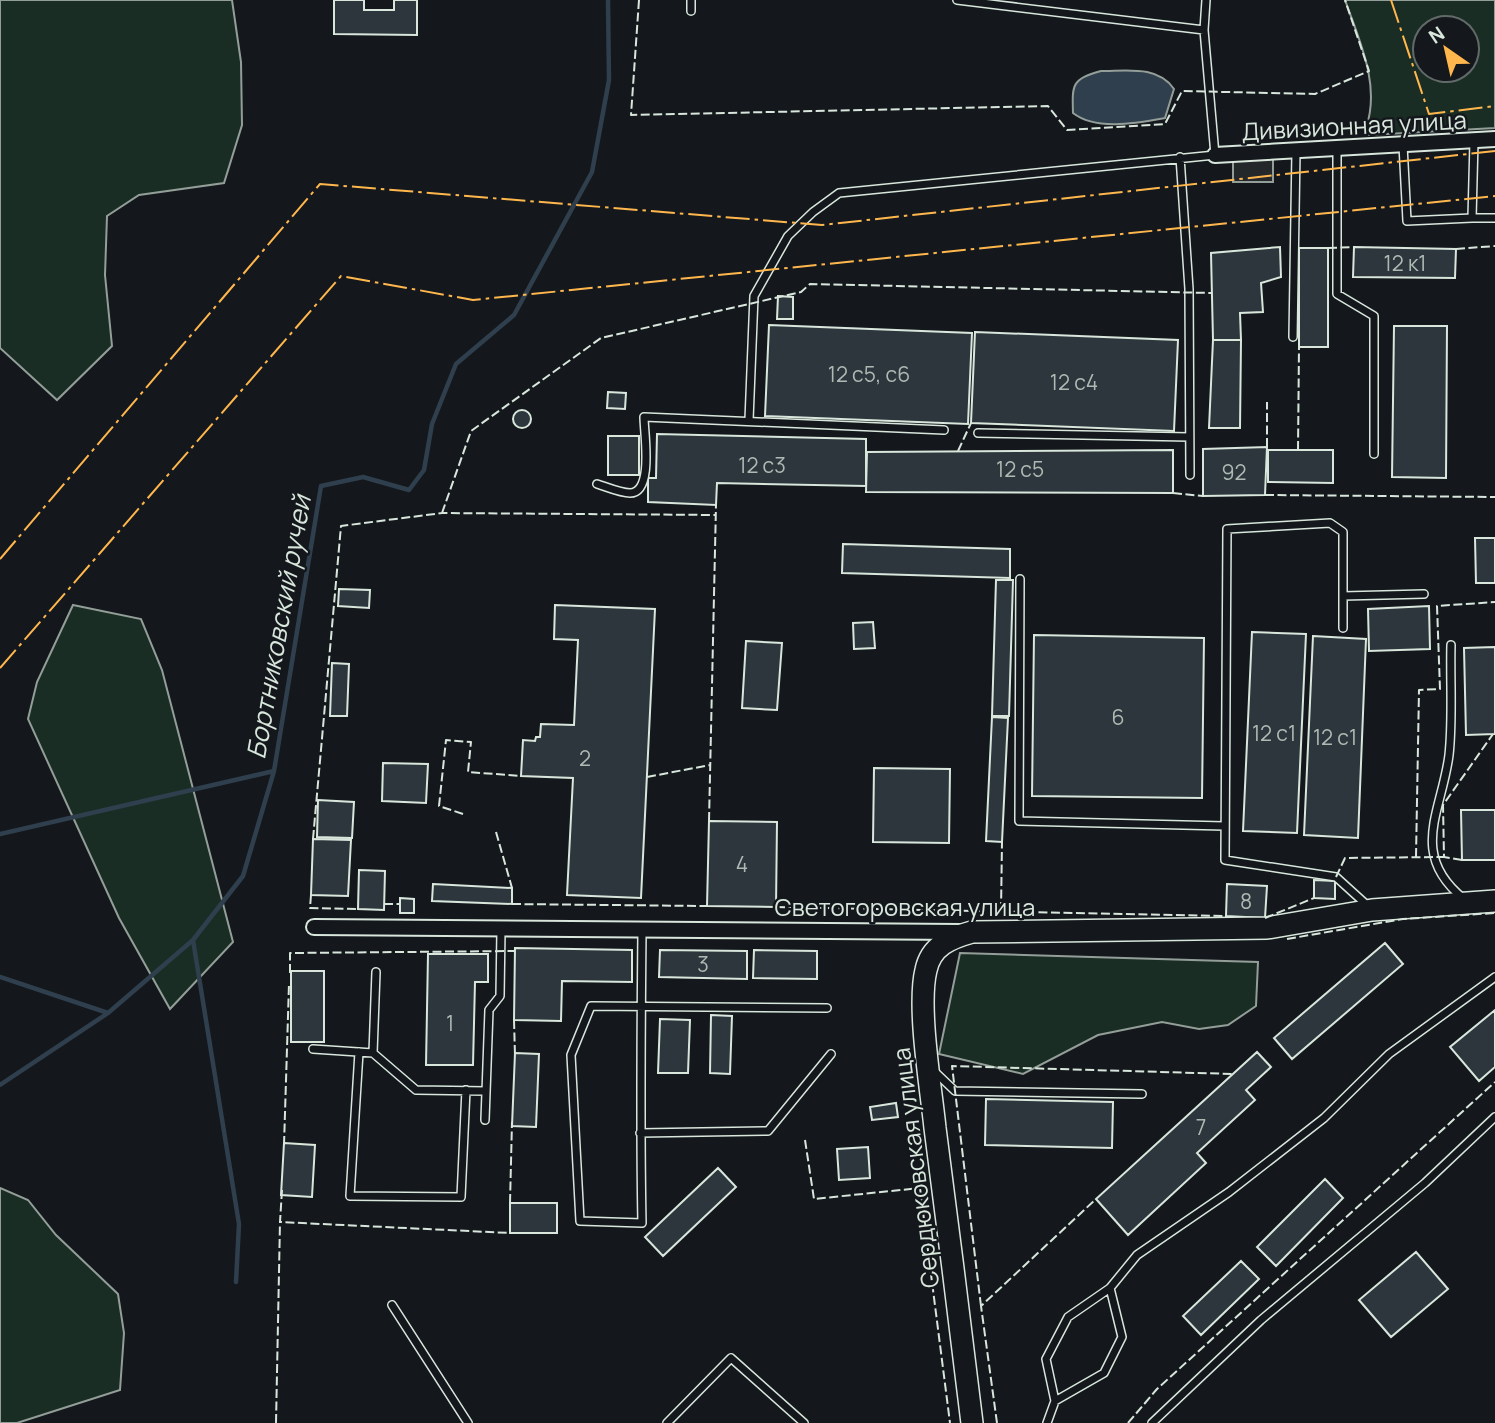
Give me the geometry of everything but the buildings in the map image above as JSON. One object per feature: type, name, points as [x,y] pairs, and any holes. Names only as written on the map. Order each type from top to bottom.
[{"type":"street","name":"Дивизионная улица","points":[[1215,155],[1495,139]]},
{"type":"street","name":"Светогоровская улица","points":[[314,927],[642,932],[972,932],[1268,928],[1372,910],[1495,901]]},
{"type":"street","name":"Сердюковская улица","points":[[972,932],[943,943],[934,951],[926,970],[928,1066],[972,1423]]},
{"type":"lane","points":[[691,0],[691,10]]},
{"type":"lane","points":[[957,0],[1205,30]]},
{"type":"lane","points":[[749,420],[754,296],[788,236],[813,212],[839,193],[1215,155],[1205,30],[1206,0]]},
{"type":"lane","points":[[1472,218],[1474,141]]},
{"type":"lane","points":[[1403,145],[1408,221],[1495,218]]},
{"type":"lane","points":[[1337,148],[1337,294],[1374,316],[1374,454]]},
{"type":"lane","points":[[1293,337],[1296,150]]},
{"type":"lane","points":[[1180,158],[1189,289],[1190,475]]},
{"type":"lane","points":[[597,484],[631,494],[638,491],[646,476],[643,417],[944,430]]},
{"type":"lane","points":[[978,433],[1189,437]]},
{"type":"lane","points":[[1343,628],[1343,532],[1331,523],[1227,529],[1224,860],[1336,877],[1372,910]]},
{"type":"lane","points":[[1020,579],[1019,821],[1224,826]]},
{"type":"lane","points":[[1343,596],[1424,594]]},
{"type":"lane","points":[[1451,645],[1449,755],[1436,801],[1431,848],[1432,857],[1452,889],[1468,902]]},
{"type":"lane","points":[[485,1120],[489,1010],[500,996],[501,930]]},
{"type":"lane","points":[[642,932],[641,1006],[640,1133],[642,1223],[580,1221],[571,1055],[591,1006],[641,1006],[827,1008]]},
{"type":"lane","points":[[373,1053],[376,972]]},
{"type":"lane","points":[[1047,1423],[1055,1401],[1046,1359],[1068,1317],[1110,1288],[1137,1255],[1230,1192],[1324,1118],[1389,1054],[1495,978]]},
{"type":"lane","points":[[313,1049],[373,1053],[416,1090],[485,1091]]},
{"type":"lane","points":[[359,1052],[350,1196],[461,1197],[466,1090]]},
{"type":"lane","points":[[640,1133],[768,1131],[831,1054]]},
{"type":"lane","points":[[928,1066],[955,1091],[1142,1094]]},
{"type":"lane","points":[[1152,1423],[1261,1320],[1425,1183],[1495,1117]]},
{"type":"lane","points":[[1055,1401],[1104,1373],[1122,1337],[1110,1288]]},
{"type":"lane","points":[[392,1305],[468,1423]]},
{"type":"lane","points":[[667,1423],[732,1358],[804,1423]]},
{"type":"green space","points":[[0,0],[232,0],[241,62],[242,125],[224,183],[139,195],[107,216],[105,275],[112,346],[57,400],[0,348]]},
{"type":"green space","points":[[1345,0],[1495,0],[1495,128],[1369,135],[1366,128],[1370,112],[1370,79]]},
{"type":"green space","points":[[73,605],[141,619],[162,670],[233,942],[170,1009],[119,918],[28,719],[37,682]]},
{"type":"green space","points":[[960,953],[1258,962],[1256,1006],[1228,1025],[1199,1029],[1162,1022],[1098,1035],[1023,1074],[939,1054]]},
{"type":"green space","points":[[0,1188],[28,1200],[56,1235],[118,1294],[124,1333],[120,1390],[17,1423],[0,1423]]},
{"type":"shaded area","points":[[1233,157],[1273,157],[1273,182],[1233,182]]},
{"type":"water","points":[[1101,71],[1141,71],[1167,81],[1174,89],[1165,118],[1105,124],[1082,119],[1073,113],[1076,84],[1084,77]]},
{"type":"waterway","name":"Бортниковский ручей","points":[[0,1085],[108,1013],[193,940],[243,876],[274,771],[321,486],[363,477],[409,490],[424,470],[432,424],[456,364],[514,315],[592,172],[609,80],[608,0]]},
{"type":"waterway","points":[[0,834],[274,771]]},
{"type":"waterway","points":[[193,940],[239,1224],[236,1282]]},
{"type":"waterway","points":[[0,977],[108,1013]]},
{"type":"fence","points":[[639,0],[631,115],[1048,106],[1067,130],[1165,124],[1182,91],[1315,94],[1369,71],[1345,0]]},
{"type":"fence","points":[[1456,249],[1495,246]]},
{"type":"fence","points":[[1328,248],[1354,247]]},
{"type":"fence","points":[[442,513],[471,431],[601,338],[801,292],[810,284],[1211,293]]},
{"type":"fence","points":[[1298,450],[1299,347]]},
{"type":"fence","points":[[1267,402],[1267,447]]},
{"type":"fence","points":[[958,451],[971,423]]},
{"type":"fence","points":[[1173,493],[1203,496]]},
{"type":"fence","points":[[1265,495],[1495,497]]},
{"type":"fence","points":[[709,821],[716,505]]},
{"type":"fence","points":[[313,839],[341,526],[442,513],[716,515]]},
{"type":"fence","points":[[1416,857],[1419,690],[1440,689],[1437,606],[1495,602]]},
{"type":"fence","points":[[1462,860],[1444,857],[1443,805],[1493,734]]},
{"type":"fence","points":[[463,814],[439,806],[446,740],[471,742],[468,772],[521,776]]},
{"type":"fence","points":[[647,777],[710,765]]},
{"type":"fence","points":[[496,832],[512,888]]},
{"type":"fence","points":[[1001,911],[1002,842]]},
{"type":"fence","points":[[1336,877],[1345,858],[1444,857]]},
{"type":"fence","points":[[311,895],[310,908],[358,909]]},
{"type":"fence","points":[[1265,918],[1314,898]]},
{"type":"fence","points":[[384,904],[400,904]]},
{"type":"fence","points":[[512,904],[707,906]]},
{"type":"fence","points":[[776,907],[1226,916]]},
{"type":"fence","points":[[1287,939],[1403,919],[1495,913]]},
{"type":"fence","points":[[290,973],[290,953],[515,951]]},
{"type":"fence","points":[[284,1145],[289,984]]},
{"type":"fence","points":[[514,1020],[515,1056]]},
{"type":"fence","points":[[981,1306],[952,1066],[1233,1074]]},
{"type":"fence","points":[[1128,1423],[1157,1389],[1495,1082]]},
{"type":"fence","points":[[510,1203],[512,1122]]},
{"type":"fence","points":[[805,1140],[814,1199],[920,1188],[950,1423]]},
{"type":"fence","points":[[282,1190],[280,1222],[510,1233]]},
{"type":"fence","points":[[997,1423],[981,1306],[1096,1199]]},
{"type":"fence","points":[[276,1423],[280,1222]]},
{"type":"power","points":[[1391,0],[1429,114],[1495,106]]},
{"type":"power","points":[[0,559],[320,184],[822,225],[1495,151]]},
{"type":"power","points":[[0,668],[341,276],[473,300],[1495,196]]}]
